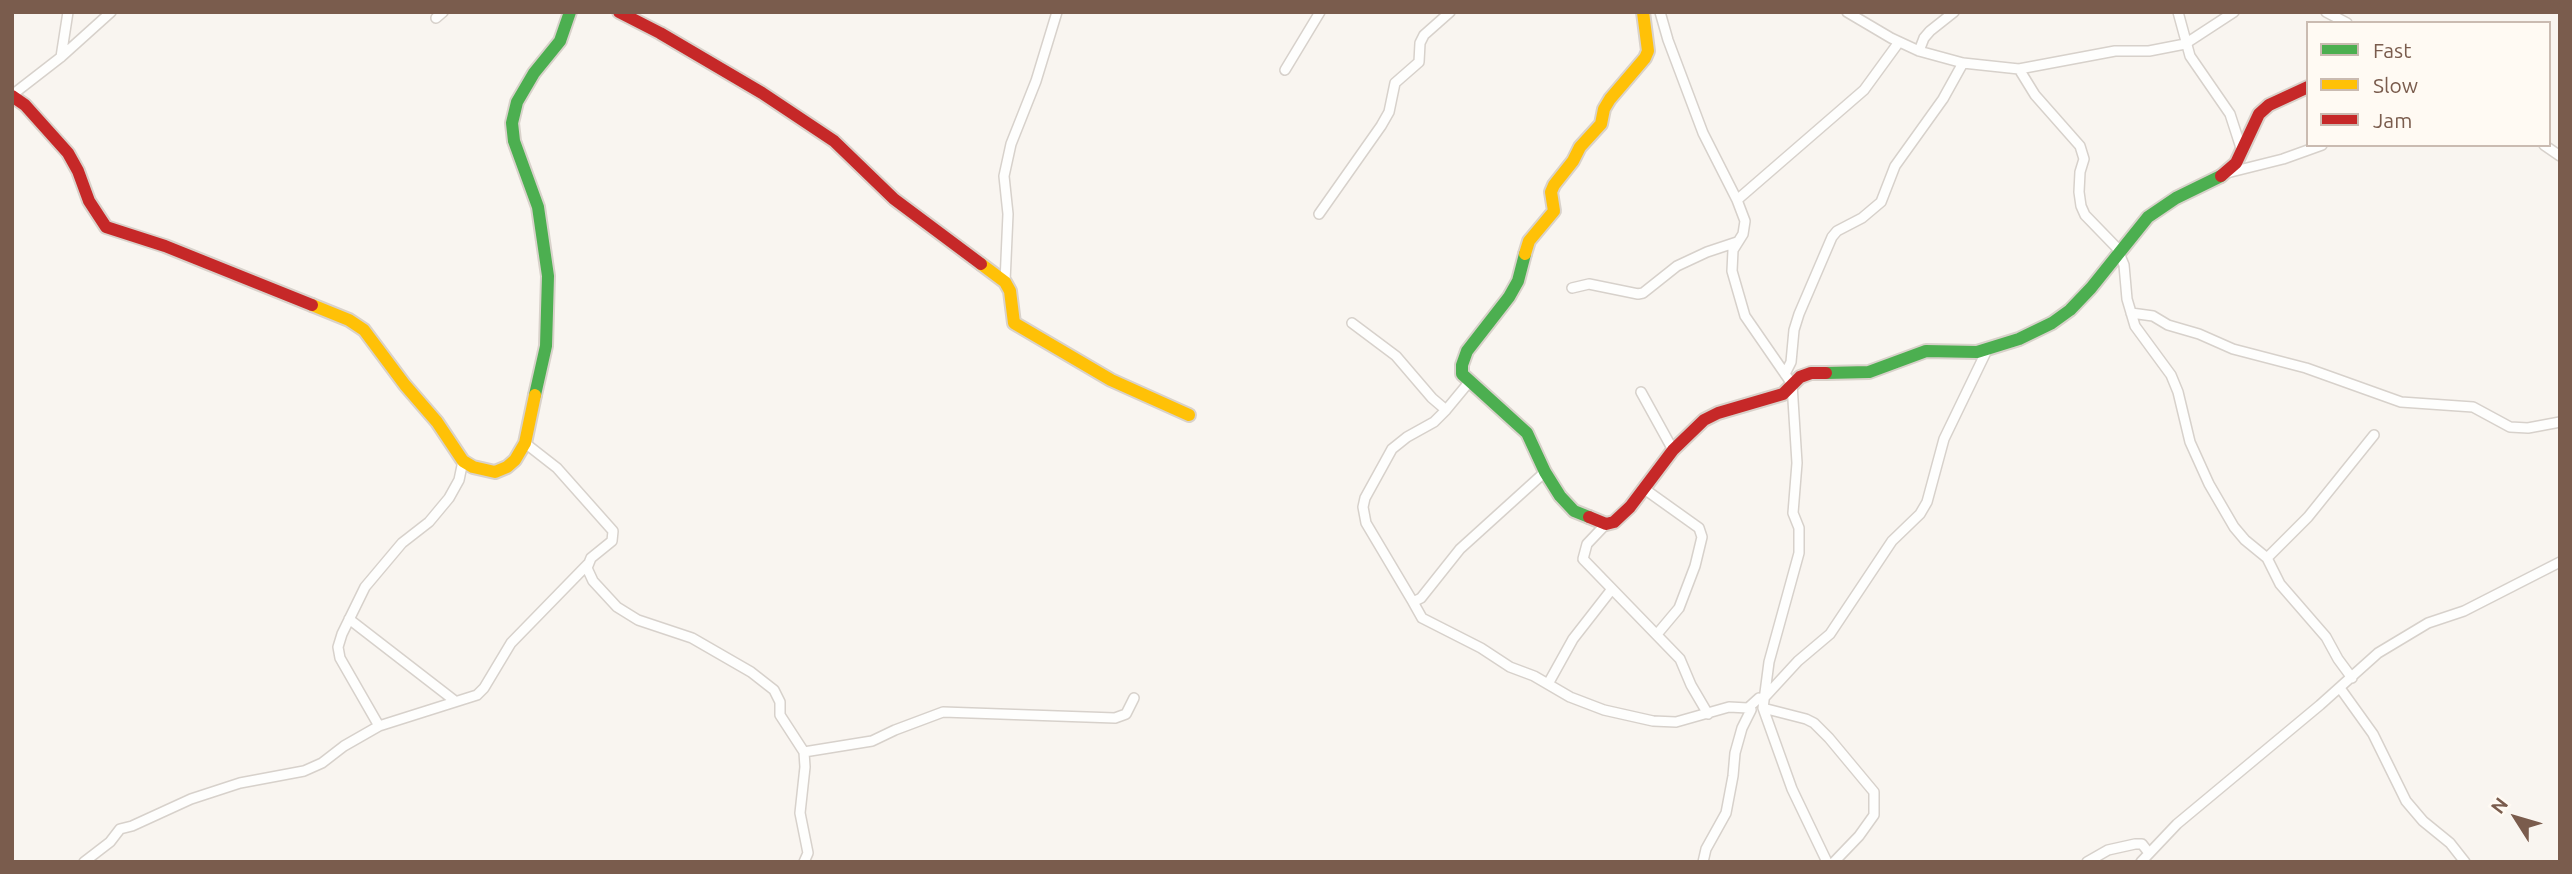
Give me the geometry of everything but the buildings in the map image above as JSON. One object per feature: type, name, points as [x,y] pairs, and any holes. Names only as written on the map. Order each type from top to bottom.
[{"type":"street","points":[[61,57],[68,12]]},
{"type":"street","points":[[111,12],[12,96],[25,105],[68,153],[98,218],[106,227],[165,246],[349,320],[364,330],[437,422],[463,461],[495,472],[515,460],[525,443],[546,346],[548,276],[538,207],[514,141],[512,123],[517,102],[534,72],[560,41],[570,12]]},
{"type":"street","points":[[619,12],[660,33],[834,141],[894,199],[1005,282],[1010,291],[1014,323],[1111,380],[1189,415]]},
{"type":"street","points":[[1005,282],[1008,214],[1004,176],[1011,144],[1036,81],[1057,12]]},
{"type":"street","points":[[1285,70],[1320,12]]},
{"type":"street","points":[[1319,214],[1381,127],[1389,112],[1395,83],[1419,62],[1420,43],[1424,35],[1450,12]]},
{"type":"street","points":[[1606,524],[1574,511],[1560,496],[1545,472],[1527,433],[1462,374],[1461,365],[1467,351],[1509,297],[1518,281],[1529,241],[1553,211],[1551,191],[1554,185],[1573,161],[1580,147],[1601,124],[1604,109],[1610,99],[1645,58],[1648,51],[1643,12]]},
{"type":"street","points":[[1660,12],[1703,133],[1737,200],[1745,228],[1733,250],[1732,271],[1745,316],[1789,379]]},
{"type":"street","points":[[1847,12],[1919,51],[1963,63],[2019,69],[2115,51],[2149,51],[2185,44],[2234,12]]},
{"type":"street","points":[[1919,51],[1930,31],[1954,12]]},
{"type":"street","points":[[2178,12],[2185,44],[2197,68],[2230,114],[2242,152]]},
{"type":"street","points":[[2326,12],[2343,21]]},
{"type":"street","points":[[1737,200],[1864,90],[1899,42]]},
{"type":"street","points":[[1763,704],[1769,662],[1799,553],[1799,528],[1793,513],[1797,463],[1789,379],[1794,330],[1832,237],[1837,231],[1863,219],[1881,202],[1895,166],[1943,99],[1963,63]]},
{"type":"street","points":[[2019,69],[2035,95],[2081,146],[2084,159],[2078,192],[2081,206],[2085,215],[2105,233],[2119,254],[2124,265],[2131,313],[2142,338],[2171,375],[2190,442],[2209,484],[2234,527],[2267,558],[2280,584],[2326,637],[2352,678]]},
{"type":"street","points":[[2227,173],[2242,152],[2259,114],[2269,105],[2306,88]]},
{"type":"street","points":[[1789,379],[1811,373],[1869,372],[1926,351],[1978,352],[2019,339],[2052,323],[2070,310],[2119,254],[2138,227],[2160,208],[2227,173],[2283,159],[2316,147]]},
{"type":"street","points":[[1572,288],[1589,284],[1643,293],[1676,266],[1737,242]]},
{"type":"street","points":[[2131,313],[2153,316],[2168,325],[2199,334],[2233,349],[2306,368],[2401,402],[2473,407],[2510,427],[2560,422]]},
{"type":"street","points":[[1352,323],[1396,356],[1432,398],[1446,410]]},
{"type":"street","points":[[1763,704],[1798,662],[1830,634],[1892,541],[1920,514],[1927,502],[1944,439],[1987,350]]},
{"type":"street","points":[[1708,714],[1680,659],[1658,633],[1583,559],[1587,544],[1606,524],[1614,522],[1630,507],[1673,450],[1704,420],[1717,413],[1783,394],[1789,379]]},
{"type":"street","points":[[1470,381],[1434,422],[1392,449],[1365,498],[1363,507],[1366,523],[1422,618],[1510,667],[1570,697],[1604,710],[1653,721],[1676,722],[1729,707],[1749,709],[1771,735]]},
{"type":"street","points":[[1641,392],[1673,450]]},
{"type":"street","points":[[2267,558],[2308,517],[2374,435]]},
{"type":"street","points":[[84,862],[110,842],[120,829],[191,799],[240,783],[304,771],[322,763],[344,746],[379,726],[477,695],[484,688],[510,643],[591,558],[612,541],[613,531],[557,468],[525,443]]},
{"type":"street","points":[[379,726],[340,658],[338,647],[365,587],[402,542],[434,517],[449,498],[460,481],[463,461]]},
{"type":"street","points":[[460,481],[484,470]]},
{"type":"street","points":[[1413,602],[1420,598],[1461,549],[1545,472]]},
{"type":"street","points":[[1643,488],[1699,528],[1702,537],[1695,566],[1679,608],[1658,633]]},
{"type":"street","points":[[2141,862],[2176,824],[2352,678],[2378,653],[2428,623],[2464,611],[2560,562]]},
{"type":"street","points":[[588,564],[593,581],[617,607],[638,620],[692,638],[751,672],[774,690],[780,702],[780,715],[803,752],[805,768],[800,813],[808,853],[804,862]]},
{"type":"street","points":[[1548,684],[1573,639],[1612,589]]},
{"type":"street","points":[[349,619],[455,701]]},
{"type":"street","points":[[2340,688],[2373,734],[2406,801],[2423,821],[2450,843],[2465,862]]},
{"type":"street","points":[[803,752],[872,741],[943,712],[1115,718],[1126,714],[1135,698]]},
{"type":"street","points":[[1703,862],[1706,849],[1726,813],[1735,753],[1742,728],[1749,709],[1759,698],[1792,789],[1826,862]]},
{"type":"street","points":[[1763,704],[1814,723],[1874,792],[1874,815],[1859,836],[1834,862]]},
{"type":"street","points":[[2087,862],[2108,850],[2135,844],[2142,844],[2149,853]]},
{"type":"traffic: fast","points":[[535,395],[546,346],[548,276],[538,207],[514,141],[512,123],[517,102],[534,73],[560,41],[570,12]]},
{"type":"traffic: fast","points":[[1826,373],[1869,372],[1926,351],[1977,352],[2019,339],[2052,323],[2070,310],[2091,288],[2148,217],[2176,198],[2221,176]]},
{"type":"traffic: fast","points":[[1525,254],[1518,281],[1509,297],[1467,351],[1462,374],[1527,433],[1545,472],[1560,496],[1574,511],[1589,517]]},
{"type":"traffic: slow","points":[[1525,254],[1529,241],[1554,211],[1551,192],[1554,185],[1573,161],[1580,147],[1601,124],[1604,109],[1610,99],[1645,58],[1648,51],[1643,12]]},
{"type":"traffic: slow","points":[[981,264],[1005,282],[1010,291],[1014,323],[1111,380],[1189,415]]},
{"type":"traffic: slow","points":[[312,305],[349,320],[364,330],[437,422],[463,461],[473,467],[495,472],[515,460],[525,443],[535,395]]},
{"type":"traffic: jam","points":[[619,12],[762,93],[834,141],[894,199],[981,264]]},
{"type":"traffic: jam","points":[[2221,176],[2236,163],[2259,114],[2269,105],[2306,88]]},
{"type":"traffic: jam","points":[[12,96],[25,105],[68,153],[89,201],[106,227],[165,246],[312,305]]},
{"type":"traffic: jam","points":[[1589,517],[1606,524],[1614,522],[1630,507],[1673,450],[1704,420],[1718,413],[1783,394],[1800,377],[1811,373],[1826,373]]}]
